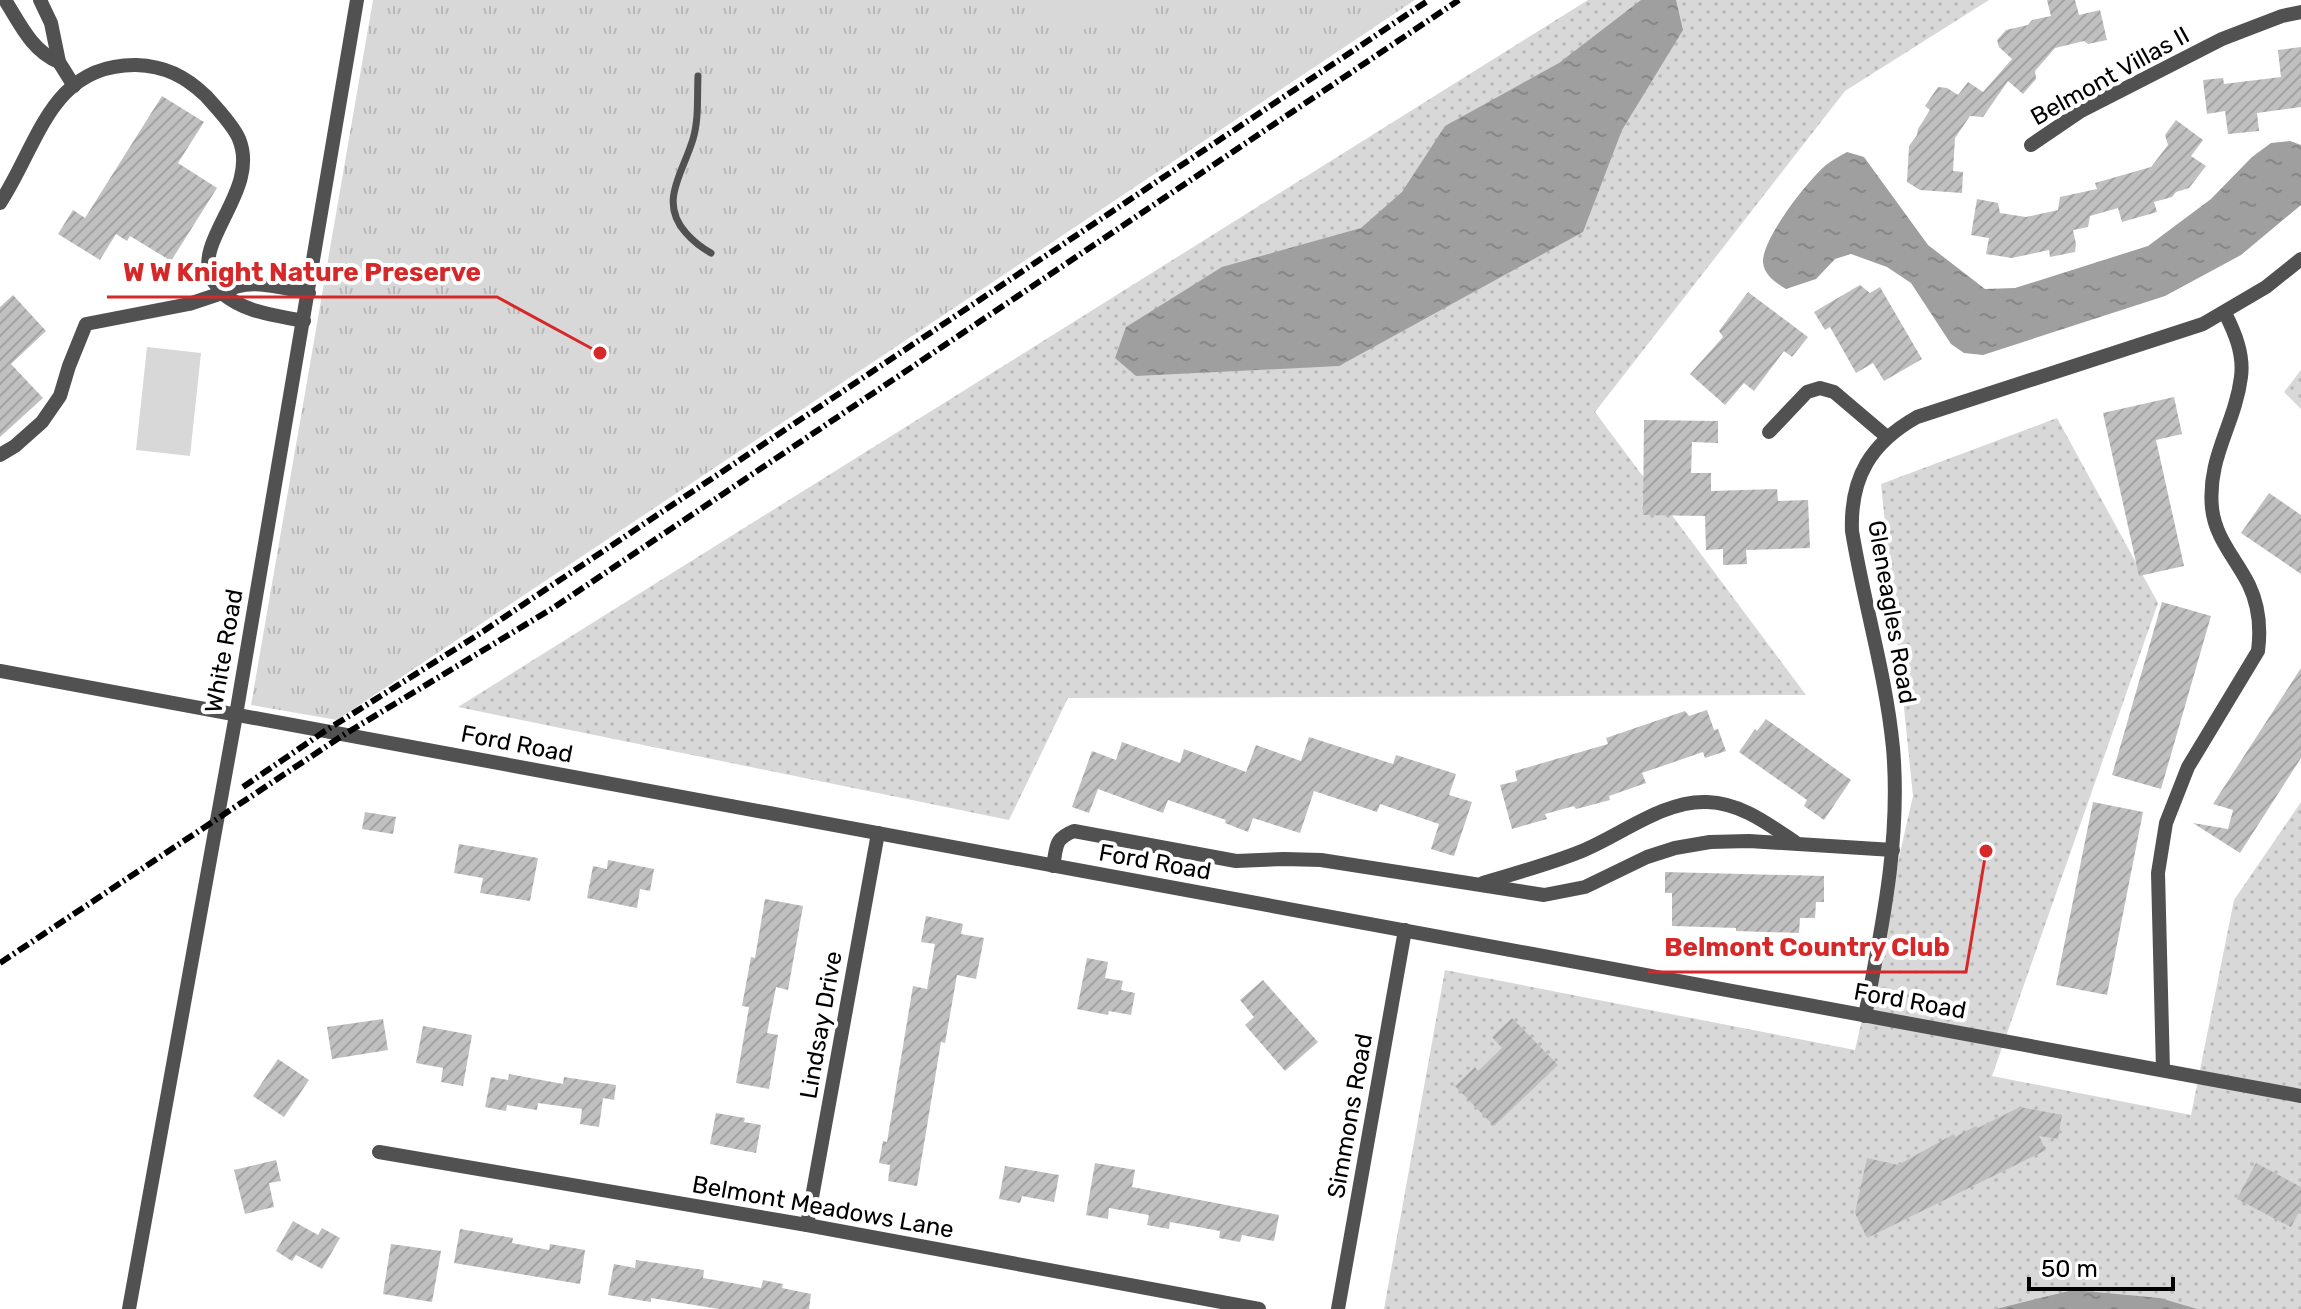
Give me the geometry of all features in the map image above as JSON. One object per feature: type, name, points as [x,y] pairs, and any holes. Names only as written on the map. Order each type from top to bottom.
[{"type":"street","points":[[5,0],[32,43],[45,56],[59,62]]},
{"type":"street","points":[[40,0],[51,23],[59,62],[74,86]]},
{"type":"street","name":"White Road","points":[[129,1309],[236,715],[357,0]]},
{"type":"street","name":"Belmont Villas II","points":[[2031,145],[2081,111],[2222,39],[2301,12]]},
{"type":"street","points":[[0,203],[26,159],[42,122],[62,94],[88,76],[109,67],[137,65],[170,69],[191,82],[215,106],[239,138],[244,161],[239,187],[209,252],[210,277],[222,293],[240,307],[304,321]]},
{"type":"street","name":"Gleneagles Road","points":[[1865,1016],[1886,908],[1893,850],[1895,792],[1893,748],[1884,690],[1854,546],[1851,513],[1859,478],[1877,446],[1917,417],[2203,324],[2266,287],[2301,259]]},
{"type":"street","points":[[0,455],[42,422],[60,396],[86,324],[189,304],[245,283],[309,293]]},
{"type":"street","points":[[2163,1070],[2158,873],[2166,823],[2188,767],[2258,651],[2261,630],[2249,585],[2216,529],[2212,509],[2214,462],[2234,407],[2241,376],[2240,350],[2225,313]]},
{"type":"street","points":[[1769,432],[1807,392],[1820,388],[1834,392],[1887,437]]},
{"type":"street","name":"Ford Road","points":[[0,671],[2301,1096]]},
{"type":"street","points":[[1478,885],[1583,851],[1666,809],[1687,803],[1708,801],[1750,812],[1798,844]]},
{"type":"street","points":[[1053,866],[1057,843],[1062,836],[1074,831],[1236,861],[1321,860],[1544,895],[1585,887],[1647,857],[1675,848],[1710,842],[1749,841],[1893,850]]},
{"type":"street","name":"Lindsay Drive","points":[[807,1225],[878,833]]},
{"type":"street","name":"Simmons Road","points":[[1338,1309],[1405,930]]},
{"type":"street","name":"Belmont Meadows Lane","points":[[379,1152],[807,1225],[1259,1309]]},
{"type":"lane","points":[[698,76],[697,118],[673,195],[672,209],[688,235],[711,253]]},
{"type":"green space","points":[[373,0],[1415,0],[337,720],[251,705]]},
{"type":"green space","points":[[1035,0],[1171,0],[1171,2],[1054,39]]},
{"type":"green space","points":[[1588,0],[1989,0],[1845,91],[1595,412],[1806,695],[1068,698],[1009,820],[458,707]]},
{"type":"green space","points":[[147,347],[201,353],[190,456],[136,450]]},
{"type":"green space","points":[[2301,370],[2301,409],[2284,392]]},
{"type":"green space","points":[[2057,418],[2158,603],[1992,1076],[2191,1115],[2234,900],[2301,802],[2301,1309],[1384,1309],[1445,970],[1855,1050],[1913,796],[1881,484]]},
{"type":"water","points":[[1641,0],[1676,0],[1683,30],[1622,130],[1583,232],[1339,366],[1136,376],[1115,358],[1126,327],[1222,267],[1361,228],[1402,192],[1445,126],[1559,63]]},
{"type":"water","points":[[2290,141],[2301,145],[2301,205],[2241,255],[2165,296],[1983,355],[1964,353],[1951,344],[1911,283],[1887,267],[1851,254],[1835,259],[1816,279],[1786,289],[1771,278],[1764,267],[1770,239],[1787,210],[1828,163],[1847,152],[1864,157],[1928,245],[1985,289],[2015,288],[2148,246],[2211,199],[2252,157],[2271,143]]},
{"type":"water","points":[[2073,1290],[2160,1298],[2197,1309],[1996,1309]]},
{"type":"building","points":[[2047,0],[2075,0],[2079,15],[2100,10],[2107,40],[2088,44],[2084,41],[2055,48],[2035,71],[2036,79],[2023,94],[2008,81],[1983,117],[1970,116],[1955,138],[1953,171],[1963,172],[1962,193],[1920,190],[1907,182],[1909,146],[1930,110],[1925,106],[1938,87],[1947,88],[1958,95],[1968,82],[1983,92],[2012,59],[1999,47],[1997,40],[2006,30],[2051,16]]},
{"type":"building","points":[[2301,47],[2301,107],[2257,113],[2259,131],[2228,134],[2225,111],[2207,114],[2203,80],[2223,78],[2224,84],[2281,77],[2278,50]]},
{"type":"building","points":[[162,96],[204,122],[178,163],[217,188],[171,261],[130,236],[127,241],[116,234],[100,260],[58,234],[73,210],[85,218]]},
{"type":"building","points":[[2176,120],[2203,140],[2191,156],[2206,166],[2189,188],[2154,202],[2157,212],[2122,222],[2118,208],[2090,216],[2088,227],[2073,230],[2075,252],[2050,257],[2049,250],[2012,258],[1986,254],[1989,238],[1971,235],[1977,199],[1998,203],[2000,213],[2026,217],[2058,210],[2060,197],[2097,189],[2095,183],[2151,167],[2168,145],[2165,135]]},
{"type":"building","points":[[1860,285],[1870,293],[1880,287],[1922,359],[1884,381],[1873,363],[1856,373],[1830,327],[1825,330],[1814,312]]},
{"type":"building","points":[[1748,292],[1808,337],[1792,357],[1784,351],[1754,391],[1744,383],[1725,405],[1690,374],[1723,337],[1719,331]]},
{"type":"building","points":[[13,295],[46,331],[11,364],[43,398],[0,437],[0,307]]},
{"type":"building","points":[[2174,397],[2182,434],[2156,440],[2184,566],[2139,576],[2103,413]]},
{"type":"building","points":[[1644,420],[1718,421],[1718,443],[1692,442],[1691,473],[1711,473],[1711,491],[1777,489],[1778,501],[1808,500],[1810,548],[1746,550],[1747,564],[1723,565],[1723,549],[1706,550],[1705,516],[1643,515]]},
{"type":"building","points":[[2269,493],[2301,515],[2301,574],[2241,533]]},
{"type":"building","points":[[2162,602],[2211,616],[2161,789],[2112,775]]},
{"type":"building","points":[[2301,668],[2301,758],[2240,853],[2193,823],[2228,829],[2233,810],[2213,804]]},
{"type":"building","points":[[1707,710],[1726,751],[1705,758],[1703,752],[1642,773],[1646,783],[1609,796],[1610,800],[1545,814],[1547,819],[1512,829],[1500,785],[1517,781],[1515,771],[1608,744],[1606,738],[1685,711],[1689,716]]},
{"type":"building","points":[[1766,719],[1851,780],[1824,820],[1804,806],[1807,800],[1739,752]]},
{"type":"building","points":[[1309,737],[1393,764],[1396,755],[1456,774],[1449,795],[1472,802],[1454,856],[1431,849],[1439,824],[1380,804],[1377,812],[1314,791],[1300,833],[1253,818],[1248,832],[1225,823],[1226,820],[1168,800],[1163,813],[1098,789],[1089,813],[1072,807],[1092,751],[1116,760],[1122,742],[1180,763],[1184,749],[1246,772],[1256,745],[1301,761]]},
{"type":"building","points":[[2093,802],[2143,812],[2107,995],[2056,985]]},
{"type":"building","points":[[365,812],[396,817],[393,834],[362,829]]},
{"type":"building","points":[[459,844],[538,858],[530,901],[480,893],[483,878],[454,873]]},
{"type":"building","points":[[608,860],[654,869],[650,891],[640,889],[637,908],[587,898],[593,866],[607,869]]},
{"type":"building","points":[[1665,872],[1824,876],[1824,902],[1816,902],[1815,918],[1800,918],[1799,933],[1672,926],[1672,893],[1665,893]]},
{"type":"building","points":[[765,899],[803,906],[788,990],[776,987],[767,1033],[778,1035],[769,1089],[736,1083],[749,1007],[742,1006],[751,957],[755,958]]},
{"type":"building","points":[[926,916],[963,924],[961,934],[984,938],[976,979],[957,975],[945,1043],[941,1042],[917,1186],[888,1181],[890,1165],[879,1163],[883,1141],[887,1142],[913,986],[927,989],[935,944],[921,942]]},
{"type":"building","points":[[1087,958],[1108,962],[1105,978],[1123,981],[1121,990],[1135,993],[1131,1015],[1109,1011],[1108,1015],[1077,1009]]},
{"type":"building","points":[[1263,980],[1318,1042],[1285,1071],[1245,1025],[1254,1017],[1240,1000]]},
{"type":"building","points":[[1512,1018],[1558,1065],[1494,1126],[1455,1086],[1475,1067],[1478,1071],[1502,1048],[1492,1037]]},
{"type":"building","points":[[383,1019],[388,1050],[332,1059],[327,1027]]},
{"type":"building","points":[[423,1026],[472,1035],[463,1086],[441,1082],[443,1068],[416,1063]]},
{"type":"building","points":[[278,1059],[309,1080],[284,1117],[253,1096]]},
{"type":"building","points":[[509,1074],[563,1084],[564,1077],[616,1085],[614,1100],[603,1098],[599,1127],[580,1124],[582,1109],[538,1103],[537,1110],[507,1105],[506,1111],[485,1107],[491,1077],[508,1080]]},
{"type":"building","points":[[2020,1107],[2062,1115],[2058,1139],[2039,1136],[2046,1150],[1867,1238],[1855,1213],[1867,1158],[1898,1165],[1954,1134],[1955,1137],[1976,1126],[1978,1128]]},
{"type":"building","points":[[716,1113],[745,1118],[744,1122],[761,1125],[756,1153],[710,1144]]},
{"type":"building","points":[[276,1160],[281,1181],[269,1183],[274,1207],[245,1214],[234,1170]]},
{"type":"building","points":[[1095,1163],[1135,1170],[1132,1187],[1279,1215],[1274,1241],[1242,1235],[1240,1242],[1219,1238],[1220,1231],[1170,1222],[1169,1229],[1147,1225],[1149,1215],[1109,1208],[1108,1219],[1086,1215]]},
{"type":"building","points":[[2256,1163],[2301,1187],[2301,1208],[2291,1227],[2237,1199]]},
{"type":"building","points":[[1005,1166],[1059,1175],[1054,1202],[1022,1196],[1020,1203],[999,1199]]},
{"type":"building","points":[[293,1221],[318,1235],[322,1228],[340,1238],[322,1269],[296,1255],[292,1261],[276,1251]]},
{"type":"building","points":[[460,1229],[513,1238],[512,1243],[549,1250],[550,1244],[585,1250],[580,1284],[454,1263]]},
{"type":"building","points":[[391,1244],[441,1251],[432,1302],[383,1294]]},
{"type":"building","points":[[636,1260],[704,1270],[703,1278],[761,1288],[763,1280],[783,1284],[782,1288],[811,1294],[809,1309],[719,1309],[651,1298],[651,1302],[608,1295],[614,1264],[635,1268]]},
{"type":"railway","points":[[243,787],[325,731],[473,638],[1429,0]]},
{"type":"railway","points":[[0,963],[345,734],[553,608],[1459,0]]},
{"type":"place","name":"W W Knight Nature Preserve","points":[[600,353]]},
{"type":"place","name":"Belmont Country Club","points":[[1986,851]]}]
